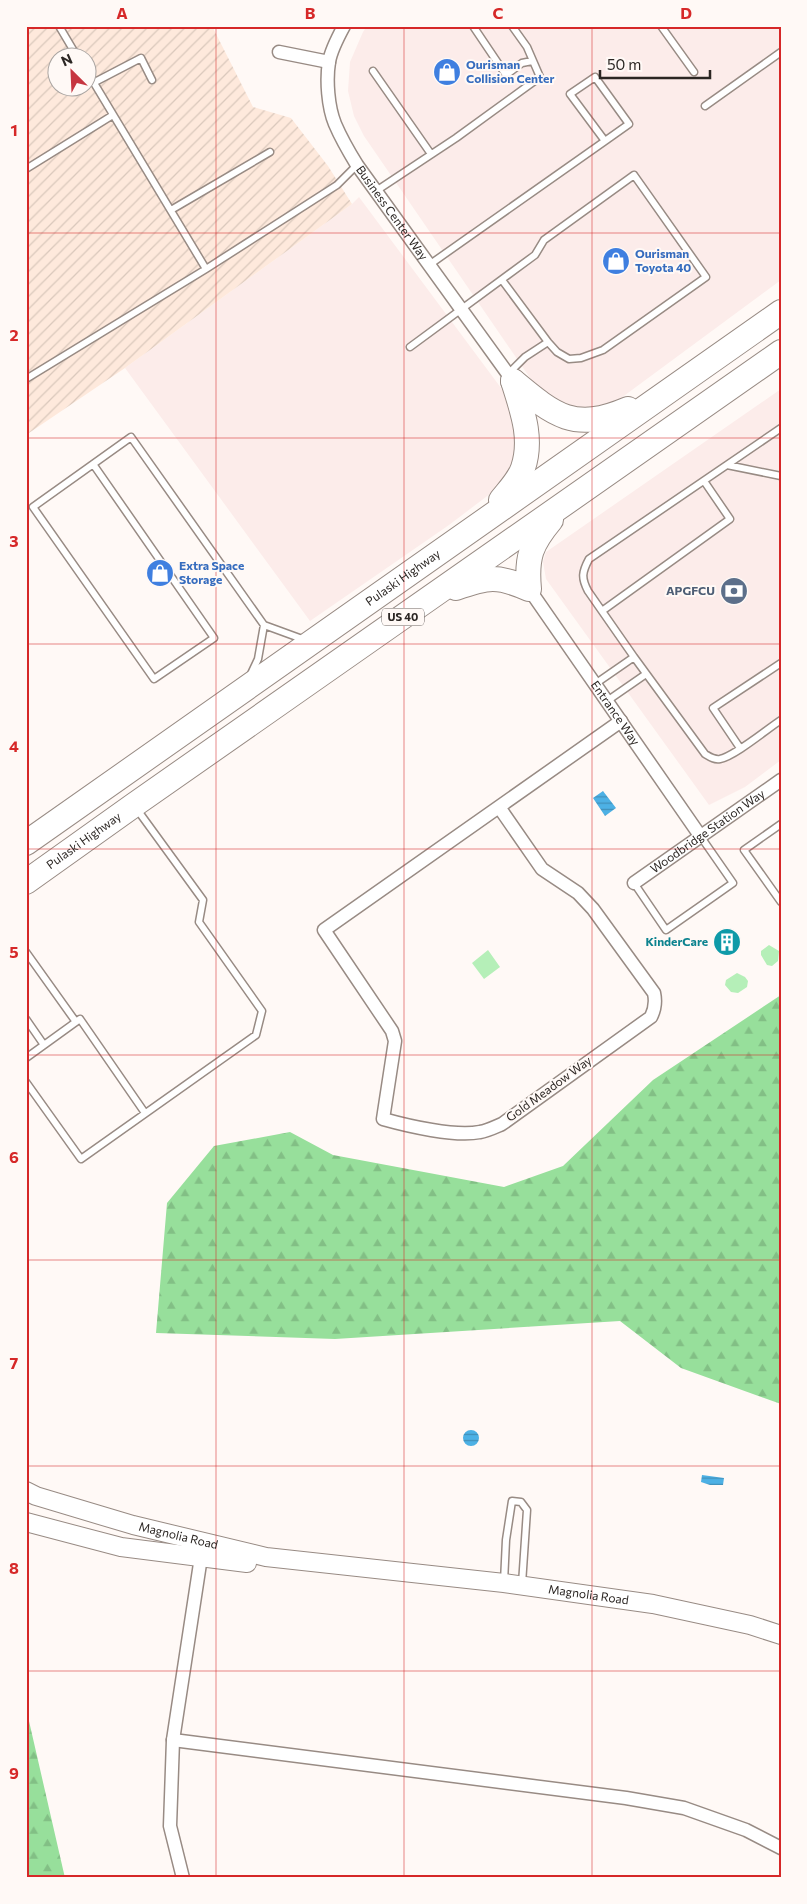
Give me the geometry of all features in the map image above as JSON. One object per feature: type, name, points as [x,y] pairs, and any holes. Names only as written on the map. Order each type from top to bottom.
[{"type":"highway","name":"Pulaski Highway","points":[[26,843],[781,312]]},
{"type":"highway","name":"Pulaski Highway","points":[[26,882],[781,352]]},
{"type":"highway","points":[[511,378],[541,404],[567,417],[583,421],[615,414],[664,393]]},
{"type":"highway","points":[[487,518],[523,468],[527,430],[511,378]]},
{"type":"highway","points":[[433,596],[489,578],[503,579],[529,589],[527,571],[529,556],[541,532],[565,503]]},
{"type":"main road","name":"Magnolia Road","points":[[26,1491],[36,1496],[132,1525],[247,1554],[504,1583],[653,1604],[750,1625],[781,1635]]},
{"type":"main road","name":"Magnolia Road","points":[[26,1522],[121,1547],[289,1569],[392,1571]]},
{"type":"street","name":"Business Center Way","points":[[344,26],[337,38],[329,62],[329,92],[334,122],[357,165],[511,378]]},
{"type":"street","points":[[279,52],[329,62]]},
{"type":"street","name":"Entrance Way","points":[[529,589],[702,837]]},
{"type":"street","name":"Gold Meadow Way","points":[[499,807],[542,869],[578,893],[593,909],[654,993],[656,1001],[654,1010],[651,1017],[502,1124],[481,1132],[463,1134],[383,1119],[394,1052],[395,1041],[392,1031],[324,930],[621,721]]},
{"type":"street","name":"Woodbridge Station Way","points":[[634,883],[781,780]]},
{"type":"street","points":[[183,1878],[170,1826],[173,1740],[201,1557]]},
{"type":"street","points":[[173,1740],[606,1796],[684,1808],[746,1830],[781,1848]]},
{"type":"lane","points":[[59,26],[72,48]]},
{"type":"lane","points":[[473,26],[506,74],[522,63],[532,61]]},
{"type":"lane","points":[[376,190],[431,154],[540,77],[527,48],[512,26]]},
{"type":"lane","points":[[661,26],[694,72]]},
{"type":"lane","points":[[705,106],[781,52]]},
{"type":"lane","points":[[98,80],[141,58],[152,80]]},
{"type":"lane","points":[[373,71],[431,154]]},
{"type":"lane","points":[[429,265],[605,142],[629,124],[595,77],[570,94],[605,142]]},
{"type":"lane","points":[[98,91],[206,269]]},
{"type":"lane","points":[[26,168],[113,115]]},
{"type":"lane","points":[[170,210],[270,152]]},
{"type":"lane","points":[[26,379],[206,269],[337,185],[357,165]]},
{"type":"lane","points":[[410,347],[535,255],[544,240],[634,175],[706,277],[603,350],[581,358],[569,359],[557,352],[548,342],[502,280]]},
{"type":"lane","points":[[511,378],[526,356],[548,342]]},
{"type":"lane","points":[[781,428],[589,558],[582,572],[583,581],[602,612],[705,754],[714,759],[721,759],[731,755],[781,720]]},
{"type":"lane","points":[[93,464],[214,638],[154,680],[33,507],[93,464],[131,437],[264,625],[311,642]]},
{"type":"lane","points":[[727,465],[781,476]]},
{"type":"lane","points":[[602,612],[730,519],[704,481]]},
{"type":"lane","points":[[243,690],[258,659],[264,625]]},
{"type":"lane","points":[[595,684],[634,658]]},
{"type":"lane","points":[[740,748],[713,708],[781,663]]},
{"type":"lane","points":[[607,702],[646,674]]},
{"type":"lane","points":[[26,1082],[81,1158],[256,1034],[262,1011],[199,922],[203,900],[134,805]]},
{"type":"lane","points":[[781,824],[744,850],[781,902]]},
{"type":"lane","points":[[634,883],[666,930],[732,883],[702,837]]},
{"type":"lane","points":[[26,952],[76,1022]]},
{"type":"lane","points":[[26,1019],[44,1045]]},
{"type":"lane","points":[[26,1058],[80,1019],[145,1113]]},
{"type":"lane","points":[[504,1583],[506,1540],[512,1500],[521,1502],[527,1510],[522,1586]]},
{"type":"shaded area","points":[[26,26],[212,26],[253,107],[291,118],[328,166],[352,204],[125,368],[26,435]]},
{"type":"shaded area","points":[[367,26],[781,26],[781,280],[617,401],[598,408],[566,407],[539,391],[364,136],[354,116],[348,91],[350,62]]},
{"type":"shaded area","points":[[359,197],[507,396],[514,418],[518,456],[503,484],[449,525],[310,621],[125,368],[352,204]]},
{"type":"shaded area","points":[[781,389],[781,760],[745,787],[709,805],[546,579],[543,562],[546,552]]},
{"type":"green space","points":[[769,945],[779,951],[778,961],[772,966],[767,965],[761,955],[761,951]]},
{"type":"green space","points":[[488,950],[500,967],[484,979],[472,963]]},
{"type":"green space","points":[[737,973],[748,981],[747,987],[738,993],[731,992],[725,985],[726,980]]},
{"type":"green space","points":[[781,995],[781,1404],[681,1368],[620,1321],[335,1339],[156,1333],[167,1203],[214,1146],[290,1132],[333,1155],[504,1187],[563,1166],[653,1080]]},
{"type":"green space","points":[[26,1708],[65,1878],[26,1878]]},
{"type":"water","points":[[603,791],[616,808],[605,816],[593,798]]},
{"type":"water","points":[[471,1430],[477,1432],[479,1438],[477,1444],[471,1446],[465,1444],[463,1438],[465,1432]]},
{"type":"water","points":[[702,1475],[724,1478],[723,1485],[710,1485],[701,1482]]},
{"type":"place","name":"Ourisman Collision Center","points":[[447,72]]},
{"type":"place","name":"Ourisman Toyota 40","points":[[616,261]]},
{"type":"place","name":"Extra Space Storage","points":[[160,573]]},
{"type":"place","name":"APGFCU","points":[[734,591]]},
{"type":"place","name":"KinderCare","points":[[727,942]]}]
